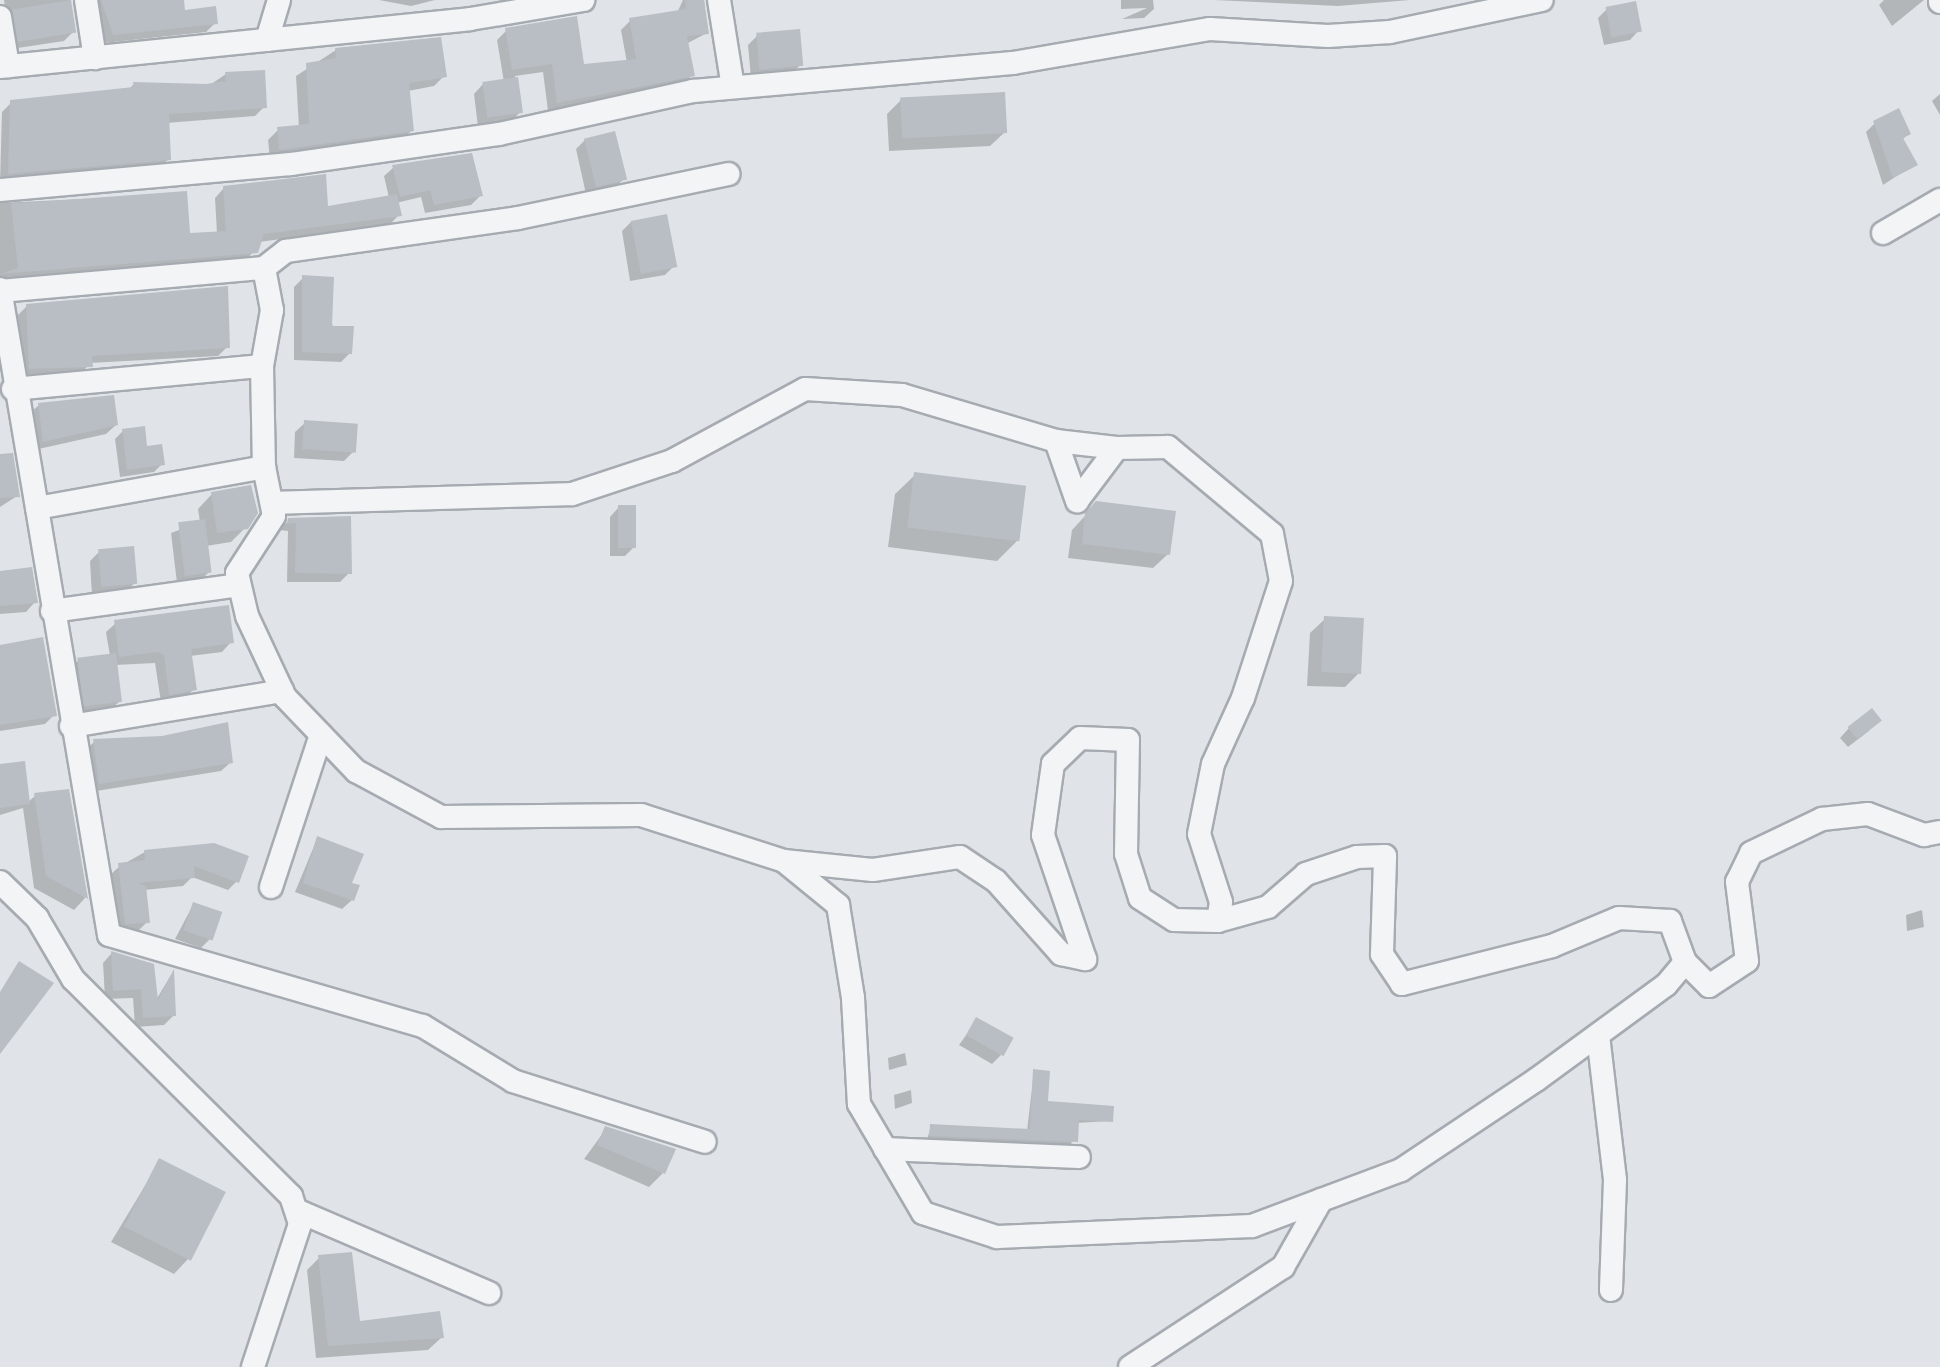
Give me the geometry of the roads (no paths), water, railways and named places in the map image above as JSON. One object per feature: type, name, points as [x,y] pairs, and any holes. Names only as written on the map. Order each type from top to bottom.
[{"type":"street","points":[[86,0],[94,58]]},
{"type":"street","points":[[267,40],[279,0]]},
{"type":"street","points":[[0,17],[4,66],[267,40],[583,0]]},
{"type":"street","points":[[719,0],[733,87]]},
{"type":"street","points":[[0,190],[292,164],[499,134],[733,87],[1013,63],[1210,29],[1328,36],[1390,32],[1542,0]]},
{"type":"street","points":[[704,1142],[513,1081],[423,1026],[109,935],[13,389],[0,290],[264,268],[286,250],[518,218],[728,174]]},
{"type":"street","points":[[1883,233],[1940,200]]},
{"type":"street","points":[[264,268],[272,310],[262,366],[264,467],[274,516],[236,574],[282,691],[356,771],[441,817],[641,815],[784,861],[873,870],[960,857],[996,881],[1061,954],[1086,960],[1043,835],[1053,764],[1080,738],[1128,740],[1126,854],[1140,898],[1174,920],[1218,921],[1268,908],[1306,874],[1357,857],[1385,856],[1382,954],[1402,984],[1552,946],[1619,918],[1670,922],[1685,962],[1709,986],[1747,961],[1737,882],[1751,853],[1822,818],[1868,814],[1924,835],[1940,832]]},
{"type":"street","points":[[13,389],[262,366]]},
{"type":"street","points":[[272,503],[572,494],[672,461],[805,389],[902,394],[1056,441],[1117,448],[1168,448],[1272,534],[1281,581],[1243,698],[1212,764],[1199,834],[1221,902],[1218,921]]},
{"type":"street","points":[[1056,441],[1077,502],[1117,448]]},
{"type":"street","points":[[36,508],[264,467]]},
{"type":"street","points":[[52,611],[240,586]]},
{"type":"street","points":[[71,726],[282,691]]},
{"type":"street","points":[[270,887],[321,735]]},
{"type":"street","points":[[784,861],[838,906],[859,1104],[923,1213],[996,1237],[1252,1226],[1401,1170],[1598,1035],[1685,962]]},
{"type":"street","points":[[0,882],[38,918],[72,979],[291,1196],[300,1224],[253,1367]]},
{"type":"street","points":[[1598,1035],[1614,1180],[1611,1290]]},
{"type":"street","points":[[885,1148],[1079,1156]]},
{"type":"street","points":[[1130,1367],[1283,1267],[1320,1200]]},
{"type":"street","points":[[298,1210],[489,1293]]}]
